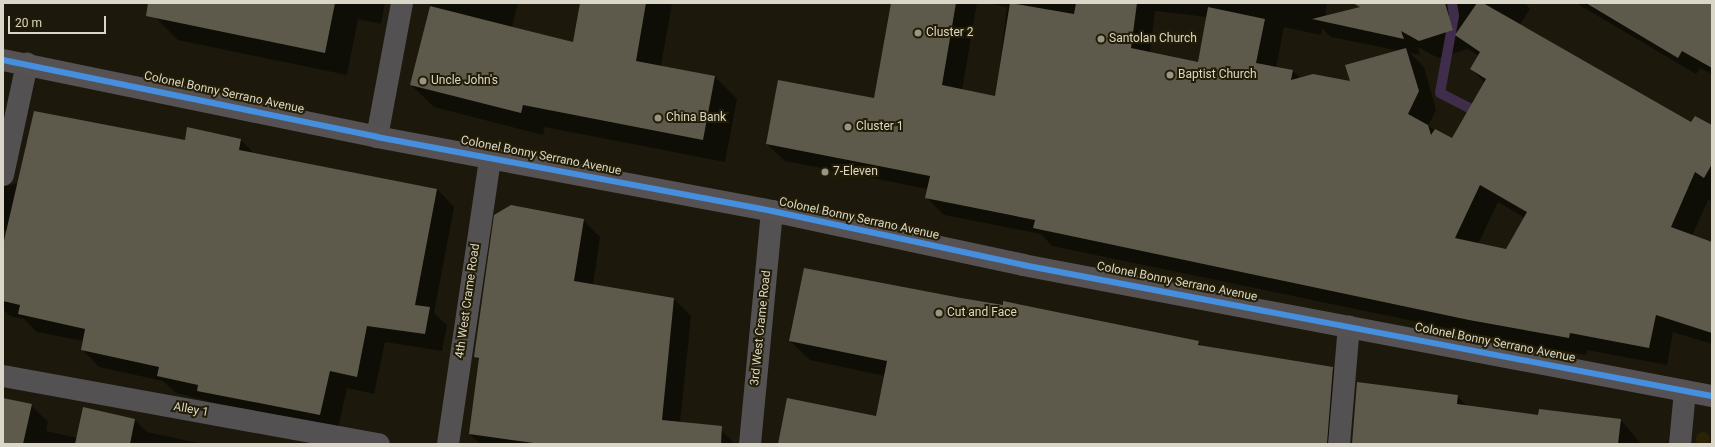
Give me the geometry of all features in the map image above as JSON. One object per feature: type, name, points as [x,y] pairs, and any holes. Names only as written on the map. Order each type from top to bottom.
[{"type":"main road","name":"Colonel Bonny Serrano Avenue","points":[[3,60],[377,137],[772,211],[1022,265],[1712,396]]},
{"type":"street","points":[[377,137],[402,3]]},
{"type":"street","points":[[3,175],[26,64]]},
{"type":"street","name":"4th West Crame Road","points":[[448,444],[490,158]]},
{"type":"street","name":"3rd West Crame Road","points":[[750,444],[772,211]]},
{"type":"street","points":[[1339,444],[1349,326]]},
{"type":"street","name":"Alley 1","points":[[3,376],[379,444]]},
{"type":"street","points":[[1680,444],[1685,391]]},
{"type":"shaded area","points":[[1700,432],[1706,432],[1710,436],[1710,442],[1706,446],[1700,446],[1696,442],[1696,436]]},
{"type":"building","points":[[148,3],[335,3],[325,53],[146,16]]},
{"type":"building","points":[[580,3],[646,3],[636,61],[715,76],[703,140],[523,105],[521,113],[410,85],[430,6],[573,42]]},
{"type":"building","points":[[891,3],[956,3],[942,85],[995,96],[1010,3],[1074,14],[1076,3],[1137,3],[1131,48],[1198,62],[1208,7],[1265,19],[1256,63],[1293,70],[1291,80],[1313,74],[1350,81],[1345,65],[1406,48],[1419,91],[1408,114],[1428,125],[1431,135],[1435,129],[1452,138],[1486,79],[1470,69],[1480,52],[1455,35],[1477,3],[1483,3],[1691,122],[1695,116],[1712,125],[1712,164],[1704,178],[1695,172],[1671,227],[1712,242],[1712,333],[1656,315],[1649,348],[1570,333],[1569,338],[1469,320],[1033,228],[1035,220],[925,198],[930,176],[766,144],[778,80],[874,98]],"holes":[[[1480,185],[1527,212],[1506,249],[1455,238]]]},
{"type":"building","points":[[1353,3],[1445,3],[1453,30],[1419,41],[1401,31],[1404,39],[1312,19],[1360,7]]},
{"type":"building","points":[[1586,3],[1712,3],[1712,68],[1682,51],[1678,58]]},
{"type":"building","points":[[34,111],[185,140],[187,127],[241,139],[239,150],[437,189],[415,305],[430,307],[425,334],[367,326],[357,377],[330,371],[320,415],[197,391],[198,385],[157,376],[159,367],[81,350],[85,329],[18,314],[20,305],[3,301],[3,245]]},
{"type":"building","points":[[511,205],[584,219],[574,281],[674,298],[662,420],[722,426],[721,444],[541,444],[469,434],[479,358],[474,357],[494,215]]},
{"type":"building","points":[[804,268],[1003,305],[1003,301],[1199,341],[1198,345],[1333,367],[1327,444],[778,444],[787,398],[876,416],[887,361],[789,341]]},
{"type":"building","points":[[1357,382],[1458,395],[1457,404],[1538,415],[1539,409],[1621,419],[1618,444],[1352,444]]},
{"type":"building","points":[[3,398],[32,404],[23,444],[3,444]]},
{"type":"building","points":[[83,407],[135,419],[130,444],[75,444]]},
{"type":"waterway","points":[[1452,3],[1454,16],[1440,93],[1481,114]]},
{"type":"cycle path","points":[[3,60],[377,137],[772,211],[1023,265],[1712,396]]},
{"type":"place","name":"Cluster 2","points":[[918,33]]},
{"type":"place","name":"Santolan Church","points":[[1101,39]]},
{"type":"place","name":"Baptist Church","points":[[1170,75]]},
{"type":"place","name":"Uncle John's","points":[[423,81]]},
{"type":"place","name":"China Bank","points":[[658,118]]},
{"type":"place","name":"Cluster 1","points":[[848,127]]},
{"type":"place","name":"7-Eleven","points":[[825,172]]},
{"type":"place","name":"Cut and Face","points":[[939,313]]}]
